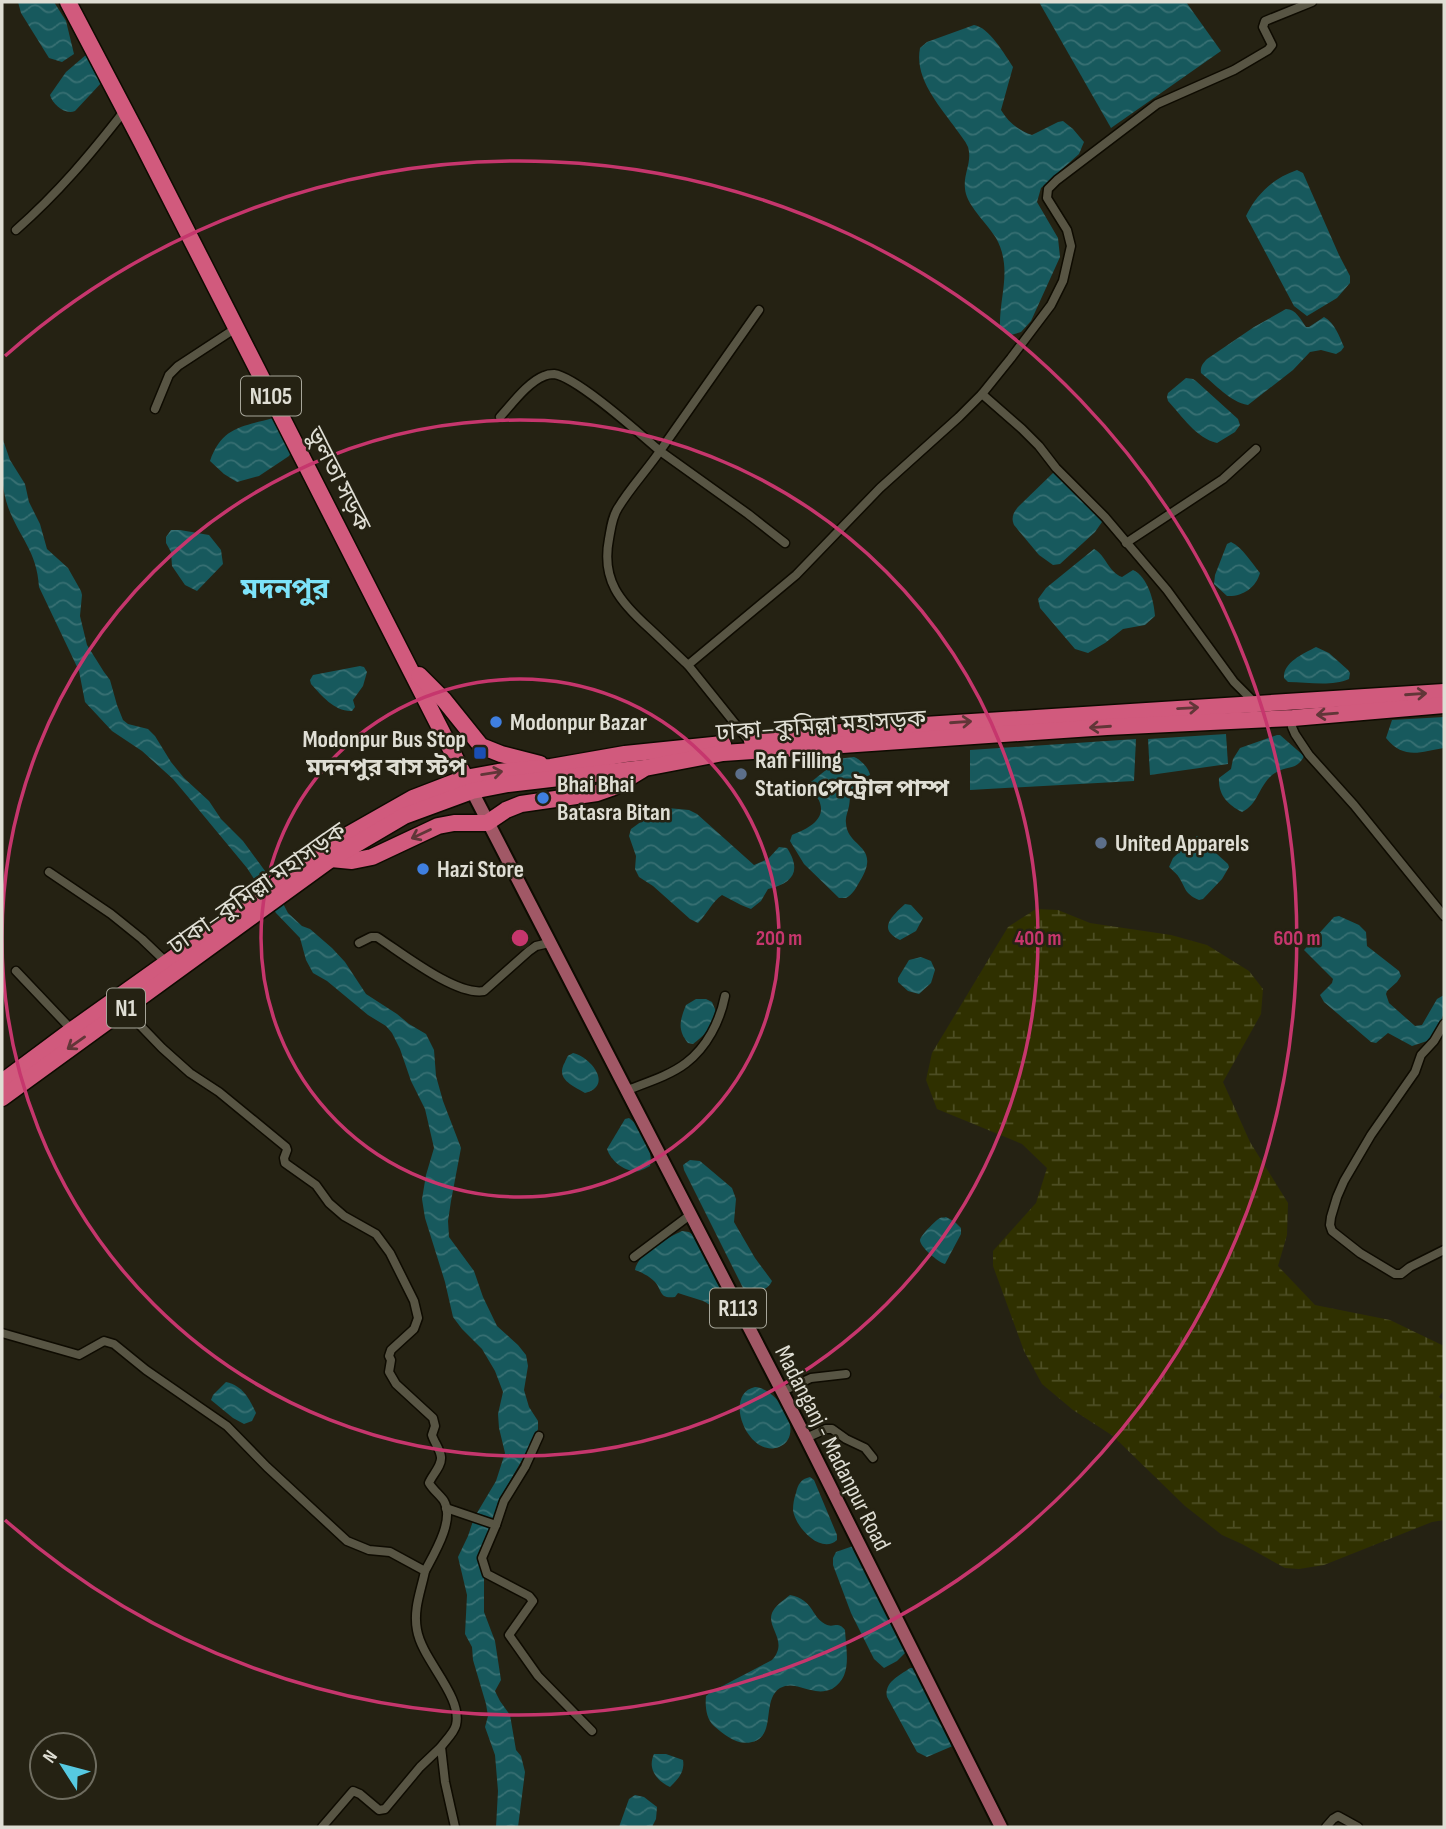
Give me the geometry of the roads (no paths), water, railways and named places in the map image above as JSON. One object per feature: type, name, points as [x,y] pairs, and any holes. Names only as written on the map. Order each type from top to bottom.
[{"type":"highway","name":"ভুলতা সড়ক","points":[[68,2],[468,784]]},
{"type":"highway","points":[[409,666],[444,701],[481,746],[551,767]]},
{"type":"highway","name":"ঢাকা–কুমিল্লা মহাসড়ক","points":[[284,886],[404,816],[498,772],[551,767],[625,754],[893,727],[1444,692]]},
{"type":"highway","name":"ঢাকা–কুমিল্লা মহাসড়ক","points":[[2,1098],[127,1007],[284,886],[339,840],[443,785],[508,784],[645,768],[723,753],[836,748],[1107,726],[1293,718],[1444,705]]},
{"type":"highway","points":[[331,859],[352,861],[372,857],[438,826],[487,823],[521,804],[597,793],[614,787],[645,768]]},
{"type":"highway","name":"ঢাকা–কুমিল্লা মহাসড়ক","points":[[2,1082],[167,963],[247,913]]},
{"type":"main road","name":"Madanganj - Madanpur Road","points":[[468,784],[806,1438],[1001,1827]]},
{"type":"street","points":[[688,665],[796,575],[880,488],[982,394],[1012,358],[1051,305],[1063,281],[1070,246],[1067,230],[1047,198],[1048,188],[1157,104],[1234,71],[1268,50],[1272,45],[1263,27],[1265,21],[1312,2]]},
{"type":"street","points":[[16,230],[68,180],[125,110]]},
{"type":"street","points":[[749,741],[688,665],[626,607],[615,591],[606,553],[612,518],[618,507],[648,470],[759,310]]},
{"type":"street","points":[[155,408],[169,375],[177,366],[236,328]]},
{"type":"street","points":[[500,417],[534,381],[554,374],[568,379],[785,543]]},
{"type":"street","points":[[982,394],[1022,429],[1105,517],[1167,590],[1234,682],[1256,704]]},
{"type":"street","points":[[1126,543],[1223,479],[1256,449]]},
{"type":"street","points":[[1293,718],[1292,727],[1295,734],[1309,755],[1354,805],[1444,916]]},
{"type":"street","points":[[49,872],[119,921],[167,963]]},
{"type":"street","points":[[359,943],[377,937],[444,981],[478,992],[484,991],[536,946],[550,943]]},
{"type":"street","points":[[16,971],[72,1030]]},
{"type":"street","points":[[625,1091],[672,1072],[691,1059],[719,1020],[725,996]]},
{"type":"street","points":[[127,1007],[135,1020],[190,1073],[219,1092],[286,1147],[285,1163],[316,1185],[329,1203],[344,1216],[376,1234],[390,1253],[414,1301],[418,1318],[415,1329],[391,1350],[389,1372],[396,1384],[435,1421],[432,1435],[442,1461],[429,1483],[445,1503],[446,1517],[441,1542],[425,1571],[416,1603],[416,1629],[421,1643],[457,1706],[456,1724],[441,1747],[385,1809],[379,1810],[353,1791],[322,1827]]},
{"type":"street","points":[[1444,1024],[1421,1055],[1415,1072],[1382,1117],[1343,1181],[1333,1207],[1330,1225],[1332,1231],[1360,1253],[1395,1274],[1401,1274],[1444,1250]]},
{"type":"street","points":[[634,1257],[690,1215]]},
{"type":"street","points":[[2,1332],[79,1355],[104,1341],[114,1344],[146,1370],[227,1426],[347,1541],[369,1550],[390,1552],[425,1571]]},
{"type":"street","points":[[781,1392],[811,1378],[846,1374]]},
{"type":"street","points":[[806,1438],[832,1429],[865,1448],[873,1458]]},
{"type":"street","points":[[539,1436],[525,1467],[504,1501],[482,1558],[487,1574],[533,1601],[509,1635],[538,1676],[592,1731]]},
{"type":"street","points":[[446,1508],[496,1525]]},
{"type":"street","points":[[441,1747],[455,1827]]},
{"type":"street","points":[[1326,1827],[1338,1816],[1358,1827]]},
{"type":"water","points":[[18,2],[54,2],[66,21],[74,54],[62,62],[49,58],[21,13]]},
{"type":"water","points":[[1039,2],[1186,2],[1221,51],[1111,128]]},
{"type":"water","points":[[974,25],[991,36],[1013,67],[1001,110],[1010,122],[1032,135],[1063,121],[1084,142],[1079,154],[1041,188],[1037,202],[1058,238],[1060,257],[1031,321],[1021,332],[1011,335],[1000,328],[1004,283],[1001,249],[966,194],[968,147],[930,92],[919,59],[920,48],[927,42]]},
{"type":"water","points":[[87,54],[103,81],[75,111],[63,110],[50,95],[66,72]]},
{"type":"water","points":[[1297,170],[1303,173],[1350,276],[1350,283],[1337,298],[1307,316],[1294,306],[1246,216],[1267,187]]},
{"type":"water","points":[[1286,309],[1295,313],[1306,327],[1324,317],[1334,326],[1344,347],[1336,354],[1321,350],[1310,352],[1293,370],[1248,405],[1229,396],[1201,373],[1202,365],[1207,359]]},
{"type":"water","points":[[1186,378],[1196,381],[1238,419],[1240,425],[1235,432],[1217,443],[1202,436],[1184,420],[1167,397],[1168,393]]},
{"type":"water","points":[[273,418],[279,421],[294,447],[289,456],[259,476],[237,482],[210,461],[220,441],[234,430]]},
{"type":"water","points":[[2,437],[10,460],[25,484],[47,549],[68,568],[81,591],[80,616],[87,645],[110,680],[123,720],[148,729],[155,736],[184,778],[209,801],[221,819],[243,841],[268,875],[288,913],[332,948],[345,962],[366,994],[426,1034],[434,1050],[436,1076],[461,1148],[448,1221],[449,1237],[474,1271],[497,1326],[526,1355],[528,1366],[524,1390],[529,1407],[538,1421],[534,1439],[498,1502],[484,1573],[484,1612],[495,1641],[501,1680],[495,1691],[510,1715],[516,1750],[521,1756],[525,1772],[518,1827],[496,1827],[498,1791],[495,1755],[485,1727],[488,1716],[472,1647],[465,1634],[467,1595],[458,1557],[474,1518],[496,1481],[505,1453],[498,1414],[503,1392],[482,1349],[453,1317],[425,1218],[422,1199],[434,1148],[425,1109],[392,1033],[313,973],[300,938],[276,913],[247,868],[189,798],[173,779],[142,751],[112,731],[85,702],[79,671],[39,587],[35,564],[5,498]]},
{"type":"water","points":[[1054,472],[1099,515],[1102,522],[1095,532],[1060,564],[1053,565],[1039,555],[1014,525],[1013,518],[1018,507]]},
{"type":"water","points":[[171,530],[209,535],[221,550],[223,564],[197,591],[185,585],[172,566],[171,552],[166,543],[166,537]]},
{"type":"water","points":[[1231,542],[1260,573],[1248,590],[1227,596],[1214,584],[1227,544]]},
{"type":"water","points":[[1094,549],[1117,575],[1122,577],[1133,570],[1143,578],[1152,597],[1155,616],[1145,625],[1123,629],[1088,653],[1075,649],[1040,608],[1038,599],[1046,588]]},
{"type":"water","points":[[1316,647],[1329,653],[1348,670],[1349,679],[1327,683],[1288,682],[1284,678],[1290,663]]},
{"type":"water","points":[[360,666],[367,672],[363,686],[353,700],[355,707],[352,711],[334,706],[311,684],[313,675]]},
{"type":"water","points":[[1444,717],[1444,748],[1406,752],[1386,738],[1392,720]]},
{"type":"water","points":[[1226,734],[1228,764],[1150,775],[1148,739]]},
{"type":"water","points":[[1277,735],[1304,756],[1295,766],[1270,777],[1252,804],[1242,812],[1225,799],[1220,790],[1219,778],[1231,769],[1233,759],[1240,748]]},
{"type":"water","points":[[1136,739],[1134,781],[970,790],[970,750]]},
{"type":"water","points":[[854,757],[864,764],[870,775],[850,790],[846,823],[852,838],[866,853],[867,860],[866,869],[854,891],[846,898],[839,898],[804,864],[790,841],[792,835],[813,824],[820,815],[820,803],[811,782],[837,759]]},
{"type":"water","points":[[668,808],[689,810],[697,814],[754,865],[768,859],[779,847],[787,848],[794,863],[792,875],[784,883],[768,889],[761,901],[751,909],[722,895],[698,923],[690,919],[639,877],[635,869],[636,856],[629,836],[631,829]]},
{"type":"water","points":[[1197,836],[1229,867],[1222,879],[1199,900],[1187,892],[1178,875],[1169,867],[1173,858]]},
{"type":"water","points":[[905,904],[911,905],[923,918],[916,931],[900,940],[893,936],[888,927],[889,922]]},
{"type":"water","points":[[1339,916],[1359,925],[1366,932],[1367,946],[1399,971],[1401,976],[1386,994],[1389,1003],[1415,1026],[1422,1025],[1437,999],[1444,995],[1444,1013],[1434,1037],[1412,1046],[1388,1033],[1376,1043],[1371,1042],[1324,1002],[1320,995],[1333,979],[1304,950],[1334,917]]},
{"type":"water","points":[[921,957],[931,961],[935,970],[931,983],[919,994],[908,991],[898,982],[898,978],[909,960]]},
{"type":"water","points":[[696,999],[712,1002],[717,1014],[707,1031],[693,1044],[688,1043],[682,1034],[681,1025],[686,1005]]},
{"type":"water","points":[[573,1053],[587,1060],[599,1078],[594,1089],[585,1093],[566,1081],[562,1073],[568,1056]]},
{"type":"water","points":[[629,1118],[642,1133],[650,1153],[650,1166],[639,1171],[619,1165],[607,1149],[625,1119]]},
{"type":"water","points":[[690,1160],[700,1161],[732,1188],[736,1199],[734,1222],[772,1281],[753,1296],[746,1294],[684,1170],[683,1165]]},
{"type":"water","points":[[946,1217],[961,1228],[961,1234],[945,1264],[930,1254],[920,1240],[935,1222]]},
{"type":"water","points":[[682,1231],[697,1238],[730,1304],[718,1313],[707,1303],[678,1293],[675,1297],[666,1297],[652,1279],[635,1270],[647,1252]]},
{"type":"water","points":[[226,1382],[237,1386],[248,1398],[256,1413],[252,1421],[244,1424],[211,1400]]},
{"type":"water","points":[[755,1387],[764,1390],[781,1404],[790,1424],[787,1441],[779,1447],[768,1448],[758,1444],[743,1424],[740,1401],[745,1392]]},
{"type":"water","points":[[810,1477],[814,1480],[837,1535],[837,1540],[831,1544],[817,1542],[810,1537],[795,1517],[793,1506],[798,1487]]},
{"type":"water","points":[[853,1546],[858,1549],[905,1646],[905,1653],[884,1668],[874,1659],[851,1613],[833,1565],[836,1552]]},
{"type":"water","points":[[790,1595],[808,1604],[825,1624],[838,1625],[845,1630],[846,1671],[839,1684],[832,1689],[814,1691],[792,1685],[780,1688],[771,1701],[767,1725],[760,1738],[747,1743],[736,1741],[709,1720],[706,1696],[772,1660],[777,1653],[778,1640],[771,1617],[776,1606]]},
{"type":"water","points":[[910,1668],[917,1668],[955,1745],[927,1757],[917,1752],[887,1697],[890,1683]]},
{"type":"water","points":[[654,1754],[666,1754],[683,1760],[682,1772],[670,1787],[654,1774]]},
{"type":"water","points":[[635,1795],[644,1797],[657,1807],[652,1827],[619,1827],[629,1799]]},
{"type":"place","name":"Modonpur Bazar","points":[[496,722]]},
{"type":"place","name":"Modonpur Bus Stop মদনপুর বাস স্টপ","points":[[480,753]]},
{"type":"place","name":"Rafi Filling Stationপেট্রোল পাম্প","points":[[741,774]]},
{"type":"place","name":"Bhai Bhai Batasra Bitan","points":[[543,798]]},
{"type":"place","name":"United Apparels","points":[[1101,843]]},
{"type":"place","name":"Hazi Store","points":[[423,869]]},
{"type":"district","name":"মদনপুর","points":[[285,588]]}]
